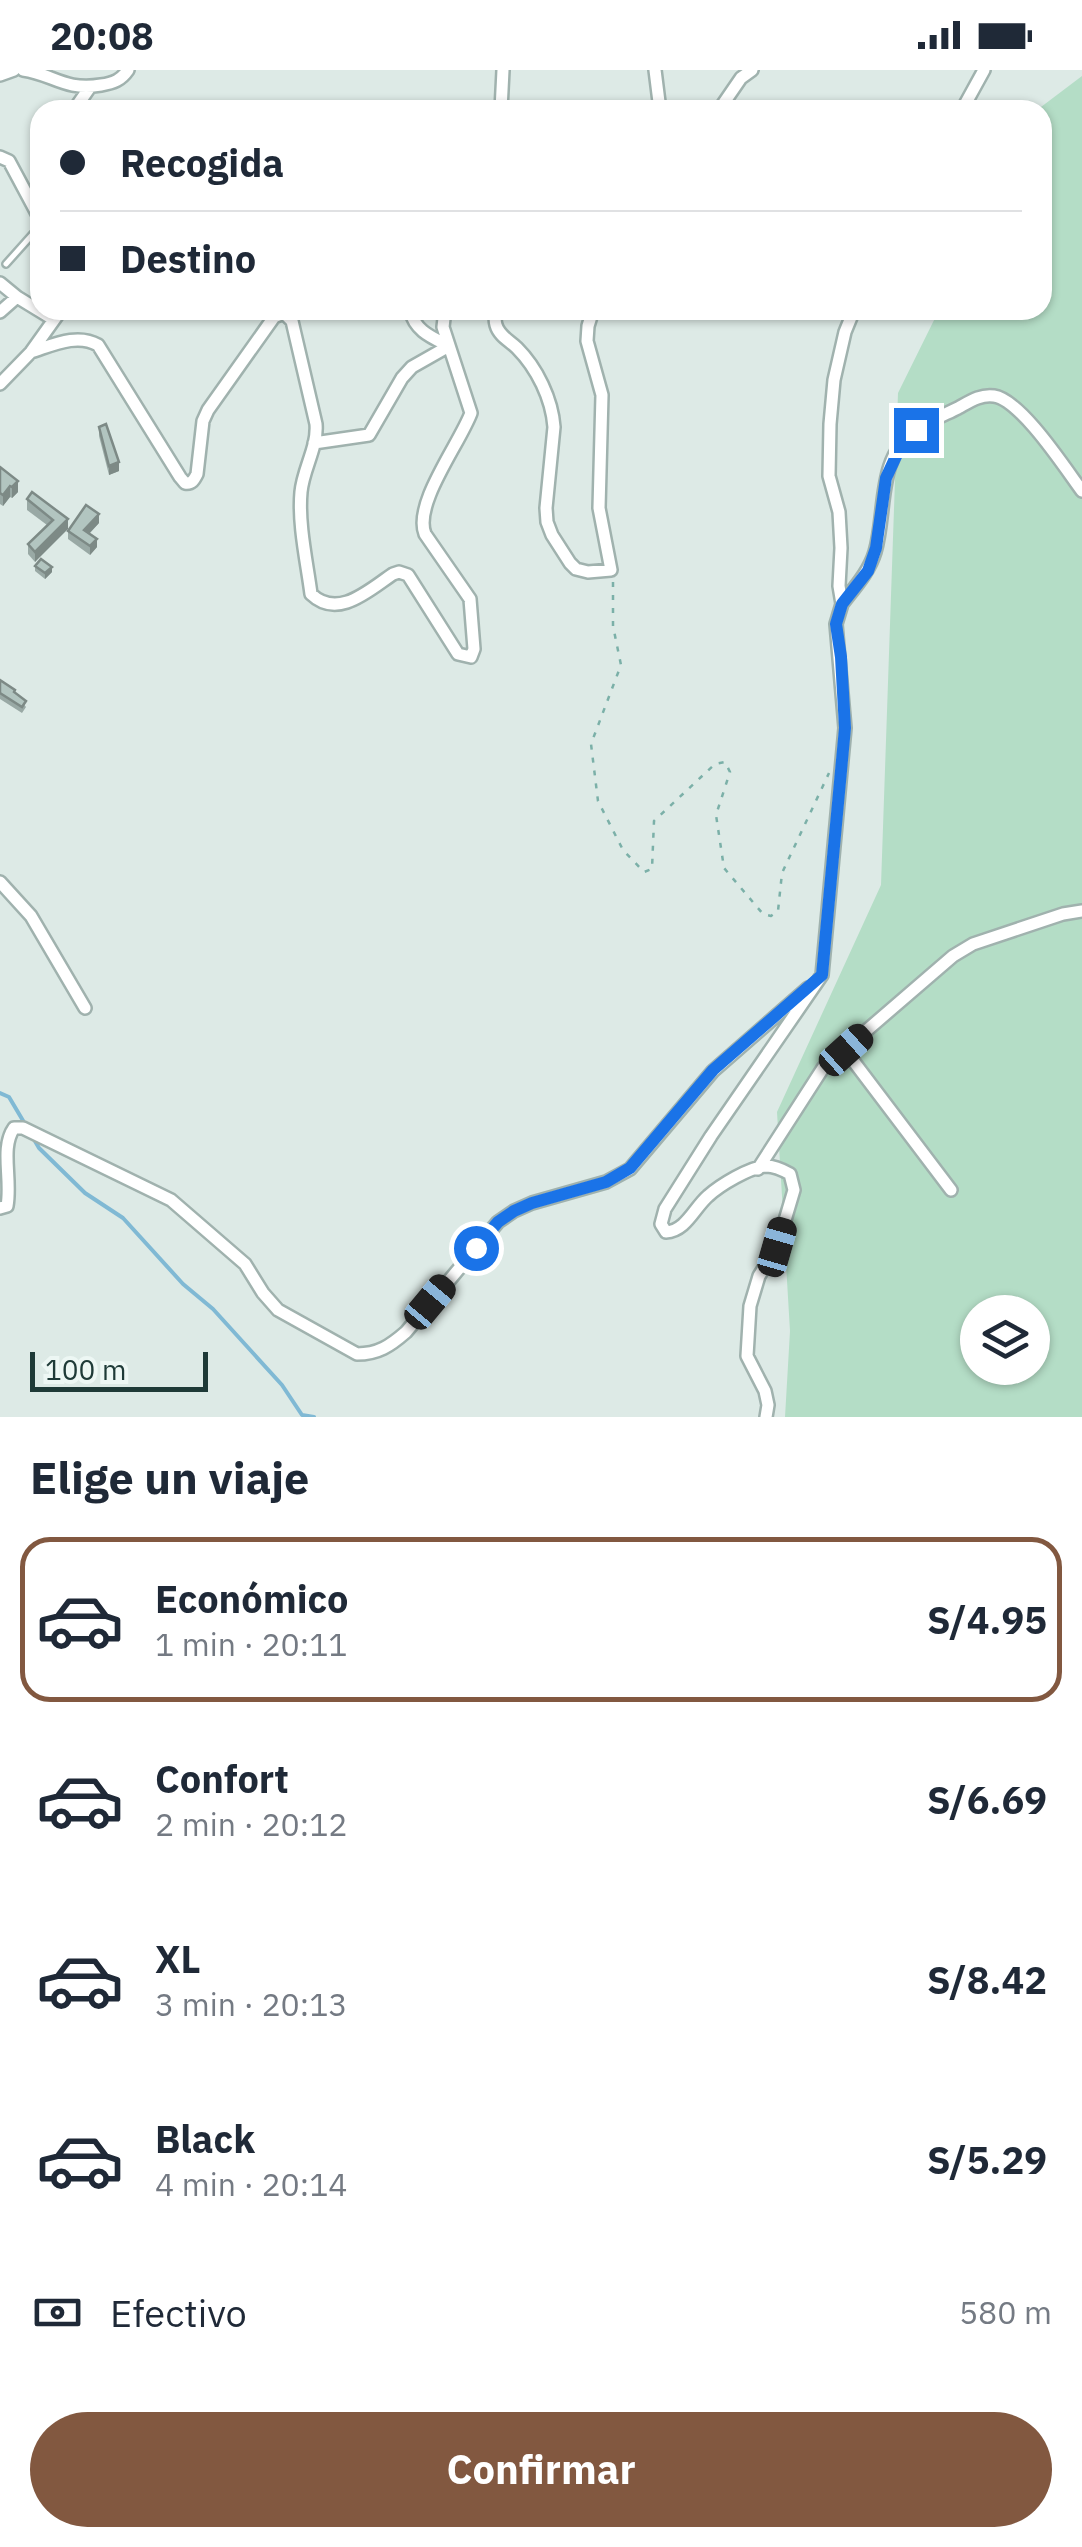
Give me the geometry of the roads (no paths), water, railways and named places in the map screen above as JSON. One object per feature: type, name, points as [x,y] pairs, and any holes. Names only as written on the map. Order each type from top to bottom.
[{"type":"street","points":[[0,75],[14,70]]},
{"type":"street","points":[[23,70],[72,86],[118,81],[128,70]]},
{"type":"street","points":[[502,100],[503,70]]},
{"type":"street","points":[[655,70],[659,100]]},
{"type":"street","points":[[726,100],[741,78],[752,70]]},
{"type":"street","points":[[968,100],[984,70]]},
{"type":"street","points":[[81,100],[90,86]]},
{"type":"street","points":[[0,156],[10,161],[30,202]]},
{"type":"street","points":[[0,283],[30,302]]},
{"type":"street","points":[[0,312],[18,297]]},
{"type":"street","points":[[0,384],[31,352],[53,320]]},
{"type":"street","points":[[31,352],[73,340],[98,345],[180,477],[191,483],[208,410],[272,320]]},
{"type":"street","points":[[291,320],[316,424],[300,499],[310,594],[319,602],[343,604],[393,574],[408,575],[458,654],[471,658],[474,649],[470,599],[422,529],[433,485],[471,414],[443,327],[444,320]]},
{"type":"street","points":[[414,320],[427,336],[449,346]]},
{"type":"street","points":[[495,320],[499,332],[529,362],[550,403],[554,427],[546,508],[552,535],[576,569],[588,572],[611,570],[598,508],[602,395],[587,341],[590,320]]},
{"type":"street","points":[[842,604],[839,512],[829,476],[834,380],[850,320]]},
{"type":"street","points":[[314,442],[369,435],[402,378],[412,367],[449,346]]},
{"type":"street","points":[[766,1417],[764,1391],[747,1356],[750,1306],[759,1276],[777,1247],[794,1190],[790,1174],[766,1166],[758,1169],[724,1183],[673,1232],[666,1232],[661,1224],[665,1210],[711,1136],[822,975],[843,763],[844,713],[836,624],[842,604],[868,571],[876,548],[886,478],[898,452],[916,430],[979,397],[996,396],[1014,406],[1082,491]]},
{"type":"street","points":[[0,882],[31,916],[85,1008]]},
{"type":"street","points":[[758,1169],[823,1068],[964,949],[1082,911]]},
{"type":"street","points":[[0,1208],[7,1206],[9,1195],[2,1145],[14,1128],[23,1128],[171,1200],[244,1264],[278,1310],[357,1354],[372,1354],[390,1346],[406,1332],[498,1222],[532,1203],[606,1182],[630,1168],[713,1070],[822,975]]},
{"type":"street","points":[[846,1050],[951,1190]]},
{"type":"lane","points":[[6,264],[30,234]]},
{"type":"waterway","points":[[0,1093],[9,1097],[25,1124]]},
{"type":"waterway","points":[[32,1136],[39,1148],[85,1193],[123,1218],[183,1284],[213,1309],[282,1385],[302,1415],[314,1417]]}]
